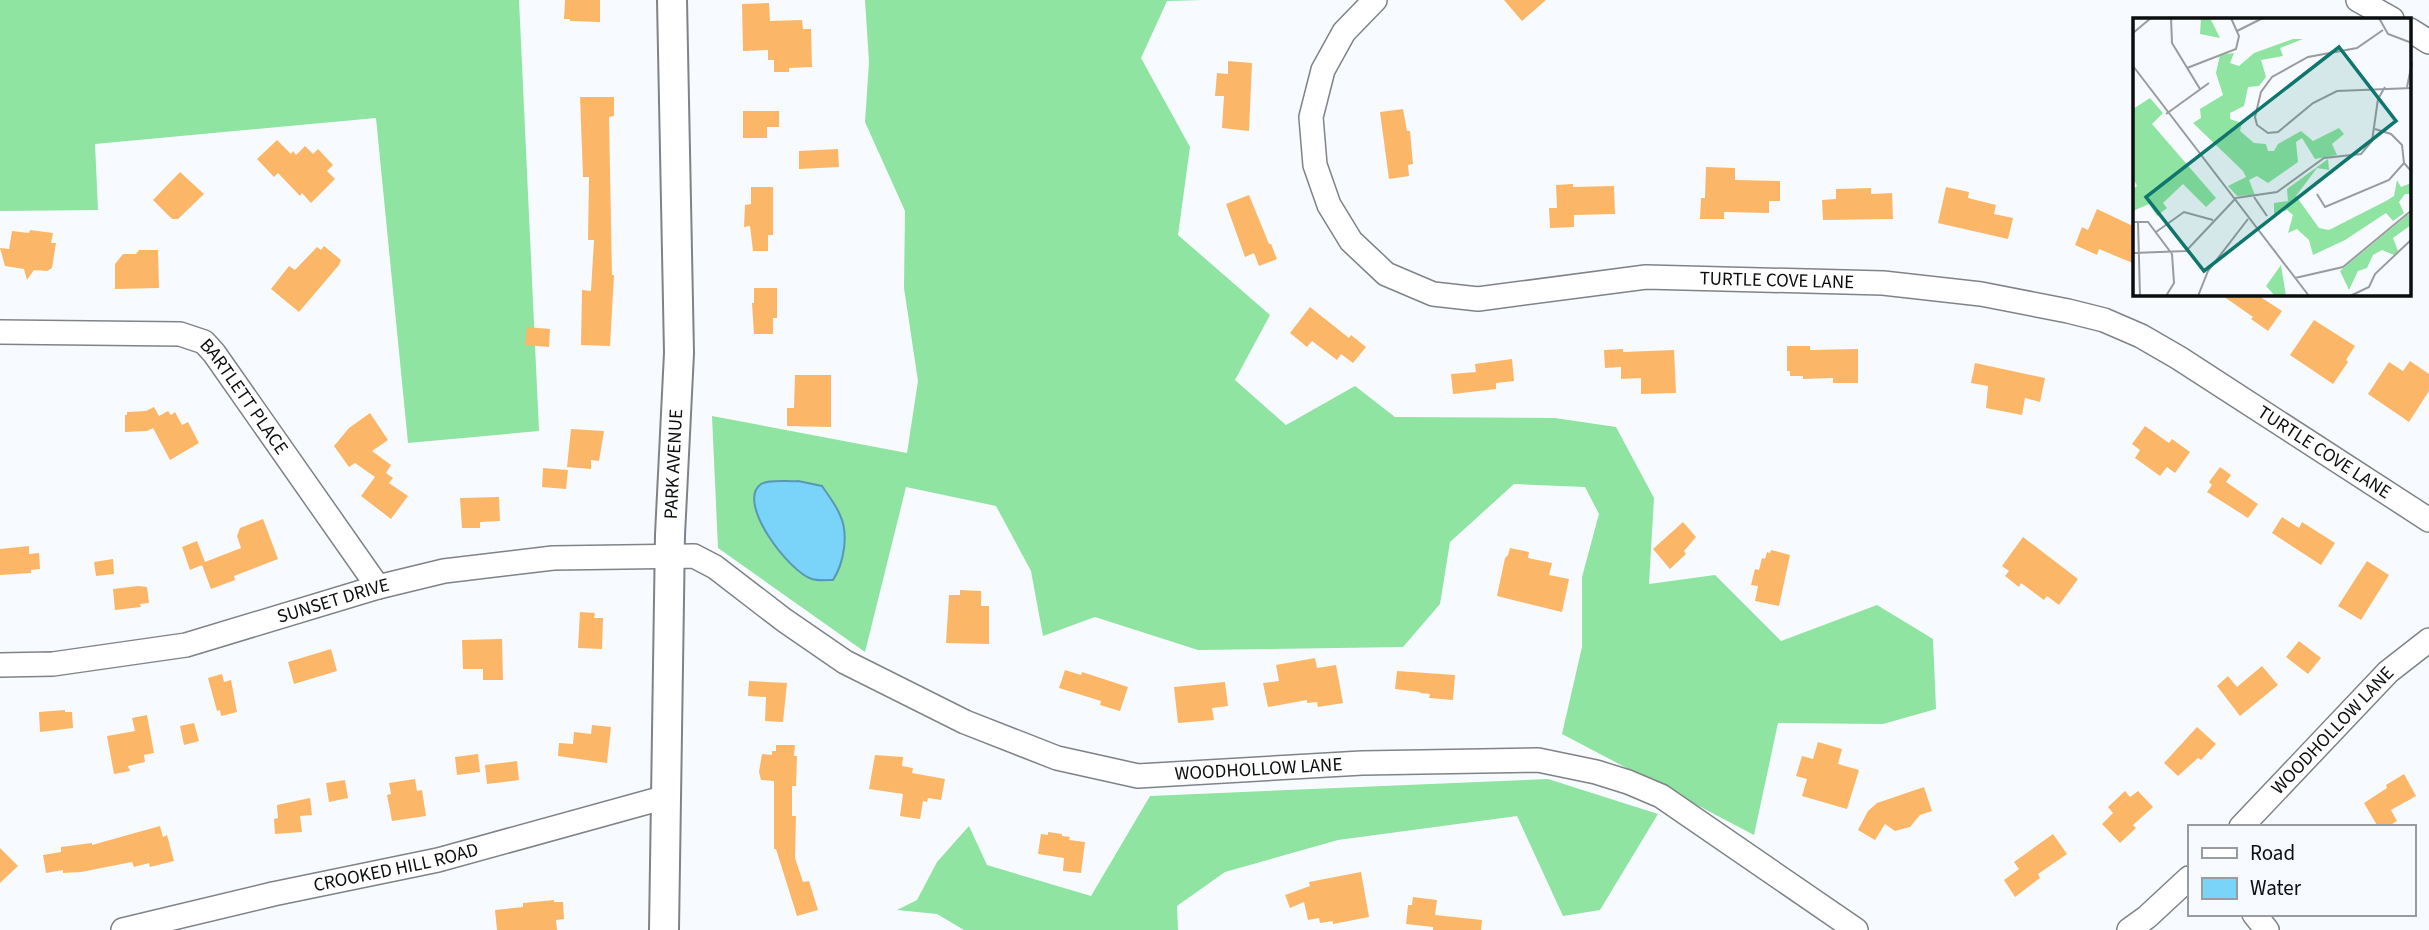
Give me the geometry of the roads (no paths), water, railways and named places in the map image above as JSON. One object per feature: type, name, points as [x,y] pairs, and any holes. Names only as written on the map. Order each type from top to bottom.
[{"type":"main road","name":"PARK AVENUE","points":[[664,930],[670,555],[679,353],[672,0]]},
{"type":"street","name":"TURTLE COVE LANE","points":[[1375,0],[1344,32],[1323,70],[1311,117],[1315,165],[1328,205],[1351,241],[1387,274],[1433,294],[1478,299],[1646,277],[1883,283],[1981,294],[2068,311],[2104,320],[2141,336],[2429,520]]},
{"type":"street","points":[[2358,0],[2390,18]]},
{"type":"street","points":[[2412,31],[2429,42]]},
{"type":"street","name":"BARTLETT PLACE","points":[[0,332],[180,334],[204,342],[378,587]]},
{"type":"street","name":"SUNSET DRIVE","points":[[0,665],[53,664],[186,645],[378,587],[444,571],[553,558],[670,555]]},
{"type":"street","name":"WOODHOLLOW LANE","points":[[670,555],[694,556],[715,567],[845,662],[965,722],[1057,758],[1138,776],[1362,763],[1538,760],[1596,772],[1661,796],[1856,930]]},
{"type":"street","name":"WOODHOLLOW LANE","points":[[2243,825],[2388,672],[2429,640]]},
{"type":"street","name":"CROOKED HILL ROAD","points":[[123,930],[273,894],[438,860],[666,797]]},
{"type":"street","points":[[2129,930],[2188,879]]},
{"type":"water","points":[[798,481],[822,486],[843,523],[844,548],[833,580],[814,580],[791,564],[768,536],[755,506],[755,493],[764,482]]}]
